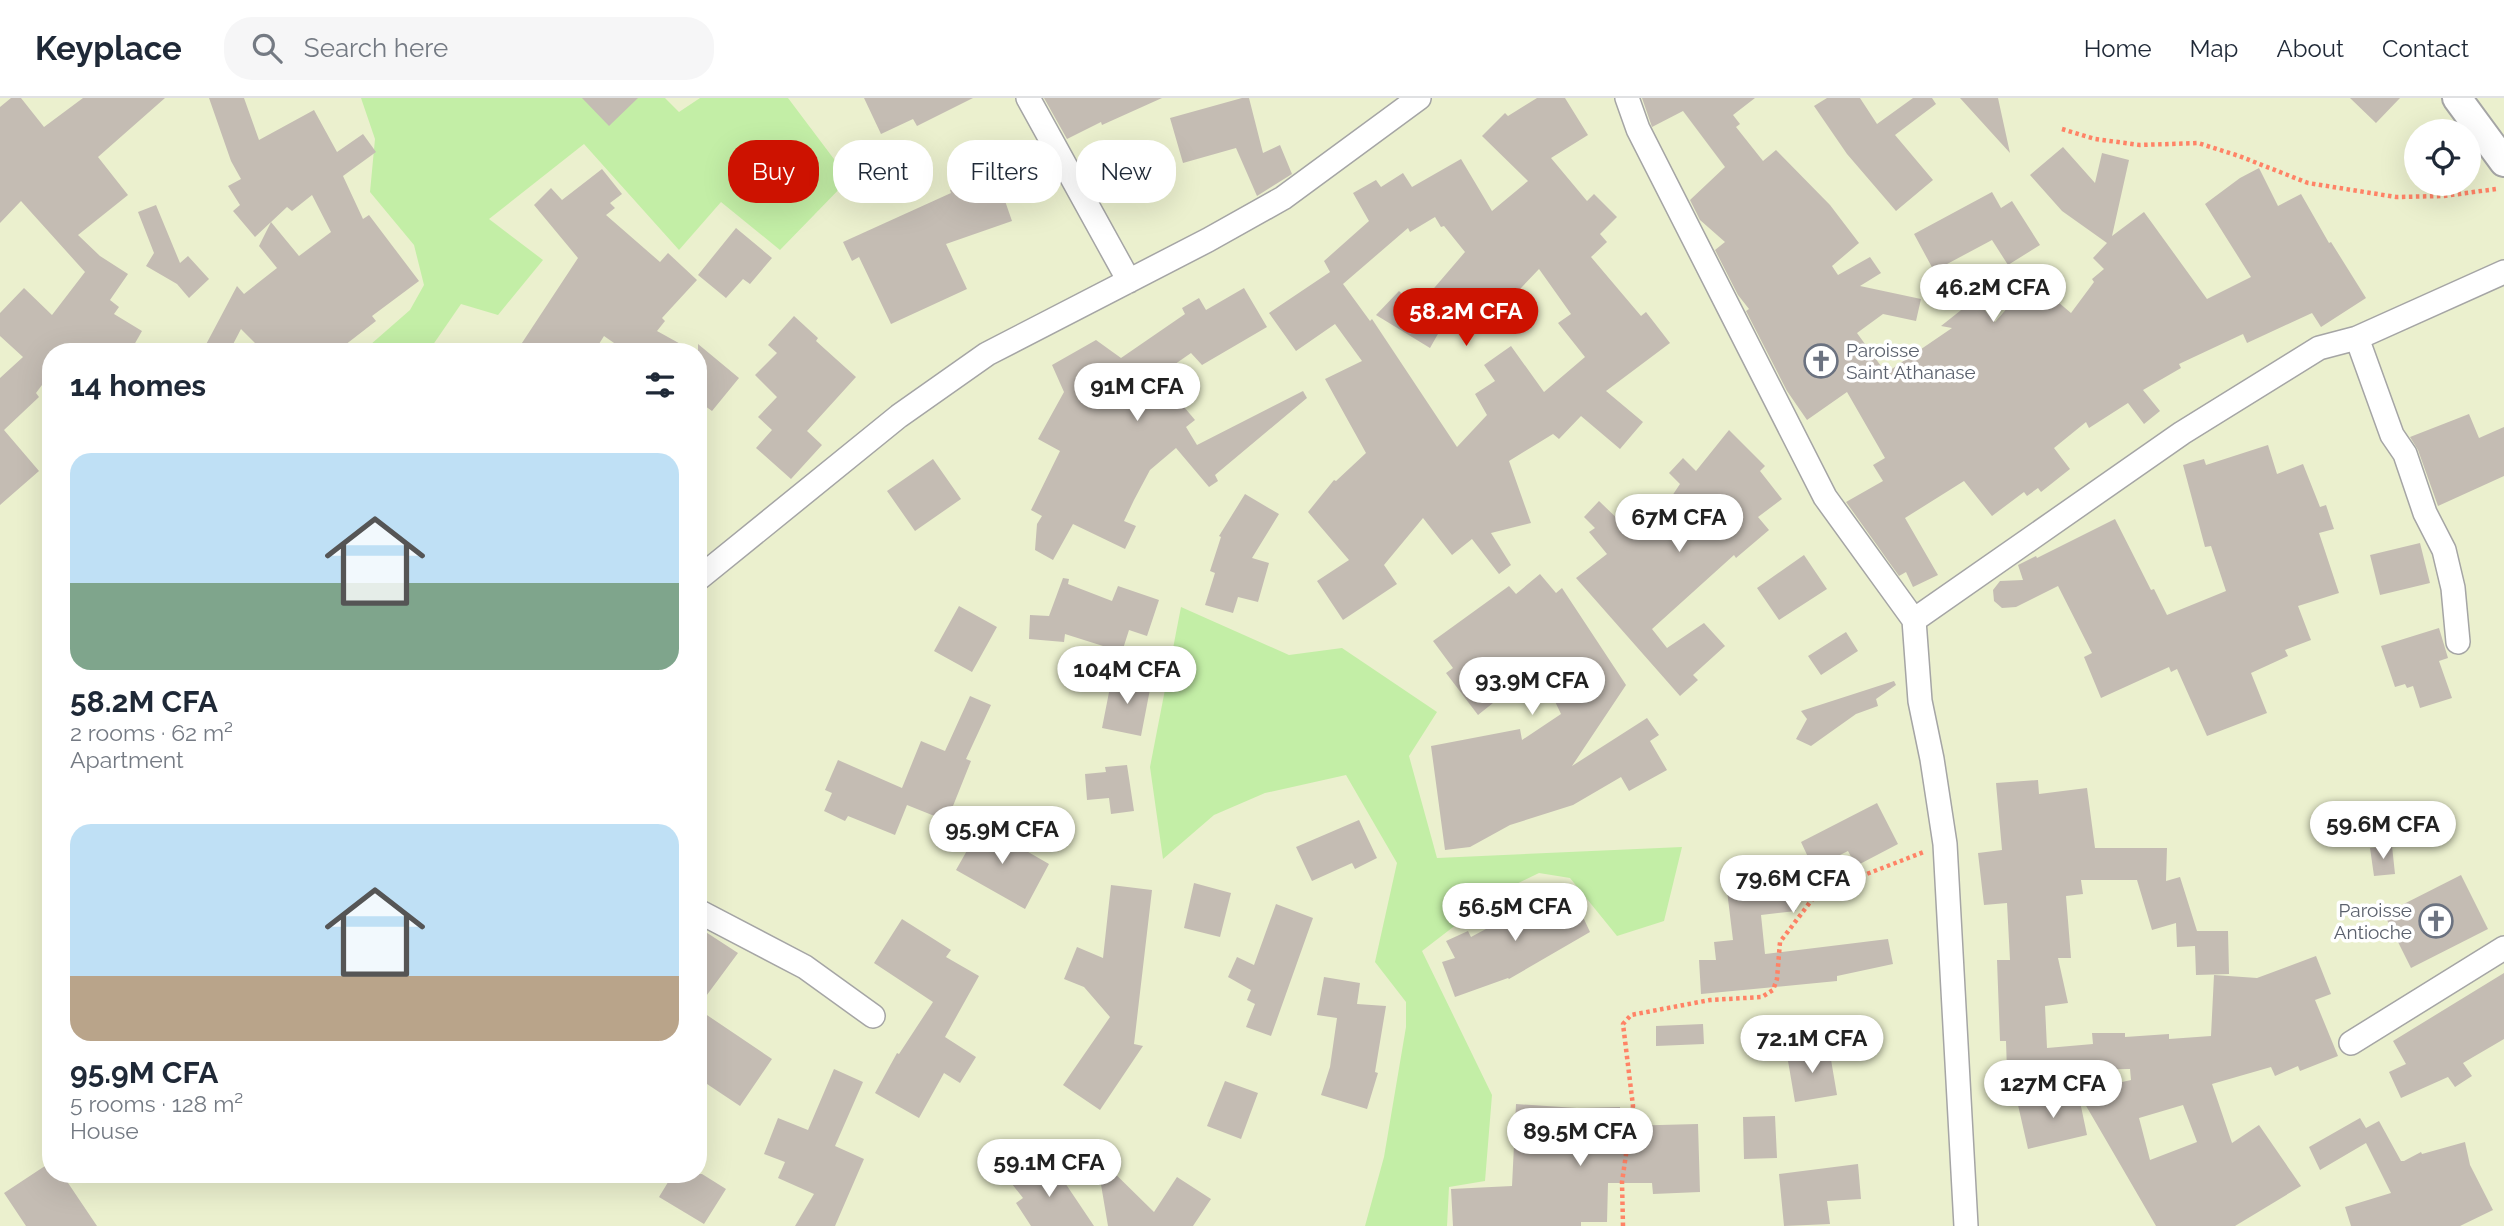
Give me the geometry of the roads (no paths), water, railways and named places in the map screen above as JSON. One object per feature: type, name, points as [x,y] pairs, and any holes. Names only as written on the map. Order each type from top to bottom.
[{"type":"street","points":[[1028,98],[1129,281]]},
{"type":"street","points":[[707,572],[899,416],[987,354],[1283,198],[1419,98]]},
{"type":"street","points":[[1628,98],[1638,128],[1825,498],[1914,620],[1920,701],[1933,759],[1945,844],[1966,1226]]},
{"type":"street","points":[[2457,98],[2504,162]]},
{"type":"street","points":[[1914,620],[2182,433],[2319,348],[2357,338],[2504,272]]},
{"type":"street","points":[[2357,338],[2392,435],[2405,454],[2425,513],[2444,550],[2453,588],[2458,642]]},
{"type":"street","points":[[707,916],[805,967],[873,1016]]},
{"type":"street","points":[[2351,1043],[2504,948]]},
{"type":"place","name":"Paroisse Saint Athanase","points":[[1821,361]]},
{"type":"place","name":"Paroisse Antioche","points":[[2436,921]]}]
